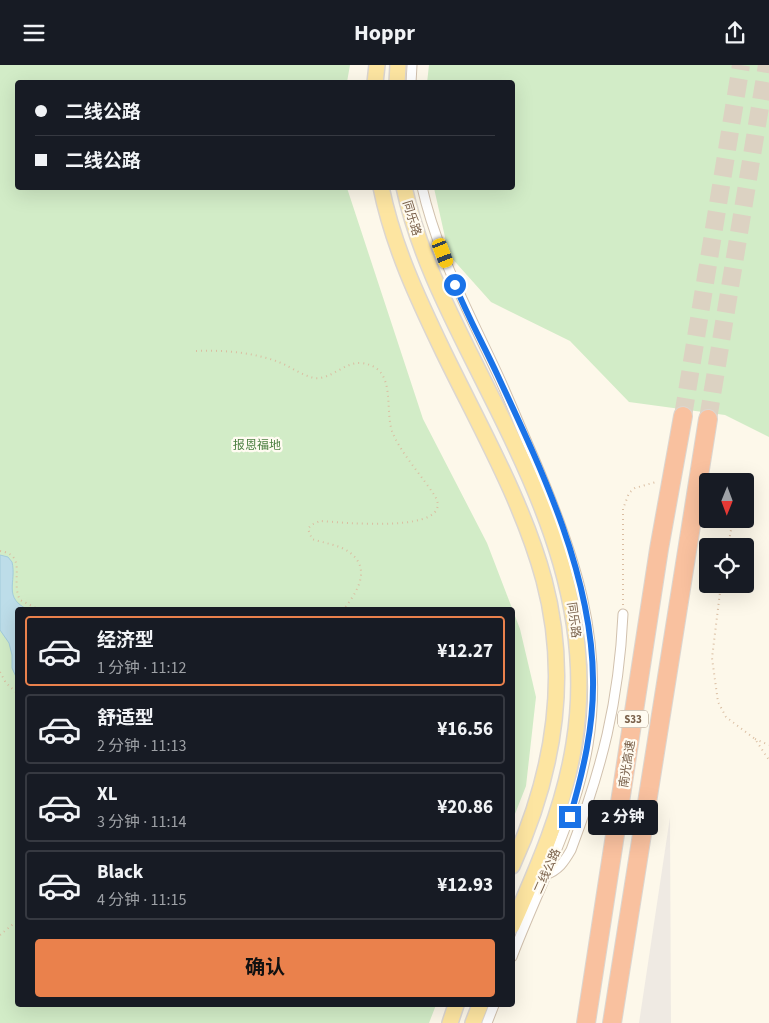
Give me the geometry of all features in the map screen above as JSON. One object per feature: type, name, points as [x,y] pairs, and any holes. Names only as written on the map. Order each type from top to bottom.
[{"type":"highway","name":"南光高速","points":[[586,1023],[659,549],[683,415]]},
{"type":"highway","name":"S33","points":[[612,1023],[708,419]]},
{"type":"main road","points":[[375,80],[376,65]]},
{"type":"main road","points":[[397,80],[398,65]]},
{"type":"main road","name":"同乐路","points":[[382,190],[386,214],[408,277],[503,476],[533,546],[544,581],[555,648],[557,691],[554,729],[547,769],[537,807],[515,859]]},
{"type":"main road","name":"同乐路","points":[[405,190],[421,247],[433,277],[499,410],[545,513],[560,553],[572,606],[578,667],[578,718],[574,745],[559,808],[539,877],[515,921]]},
{"type":"main road","points":[[450,1023],[455,1007]]},
{"type":"main road","points":[[473,1023],[479,1007]]},
{"type":"street","points":[[411,80],[412,65]]},
{"type":"street","name":"二线公路","points":[[423,190],[436,237],[462,301],[498,375],[561,525],[576,566],[588,616],[593,680],[588,745],[570,817],[539,877],[515,948]]},
{"type":"street","points":[[539,877],[563,864],[571,850],[605,751],[621,659],[623,614]]},
{"type":"street","points":[[487,1023],[493,1007]]},
{"type":"path","points":[[196,351],[228,351],[260,356],[314,378],[325,376],[347,365],[362,363],[376,368],[384,377],[388,388],[393,433],[435,496],[438,510],[434,516],[411,523],[320,521],[310,525],[308,529],[312,539],[349,552],[360,569],[359,589],[345,607]]},
{"type":"path","points":[[623,614],[623,509],[629,493],[635,488],[656,482]]},
{"type":"path","points":[[0,551],[10,554],[16,560],[18,569],[15,583],[20,600],[34,607]]},
{"type":"path","points":[[720,593],[712,658],[716,694],[726,717],[755,739],[769,745]]},
{"type":"path","points":[[0,672],[6,683],[15,691]]},
{"type":"path","points":[[755,739],[769,760]]},
{"type":"path","points":[[0,935],[15,922]]},
{"type":"shaded area","points":[[670,817],[671,1023],[639,1023]]},
{"type":"green space","name":"报恩福地","points":[[0,65],[350,65],[347,80],[15,80],[15,190],[348,190],[423,419],[487,543],[512,607],[15,607],[15,1007],[435,1007],[429,1023],[0,1023]]},
{"type":"green space","points":[[429,65],[769,65],[769,437],[725,415],[629,402],[570,341],[491,302],[449,255],[434,190],[515,190],[515,80],[427,80]]},
{"type":"green space","name":"报恩福地","points":[[515,616],[520,629],[536,697],[526,786],[515,814]]},
{"type":"water","points":[[0,555],[8,557],[12,562],[13,595],[24,607],[15,607],[15,675],[12,668],[12,655],[9,643],[0,630]]},
{"type":"tunnel","points":[[683,416],[741,65]]},
{"type":"tunnel","points":[[708,419],[767,65]]},
{"type":"route","points":[[455,285],[498,375],[544,483],[572,554],[583,591],[592,653],[592,709],[588,745],[570,817]]}]
